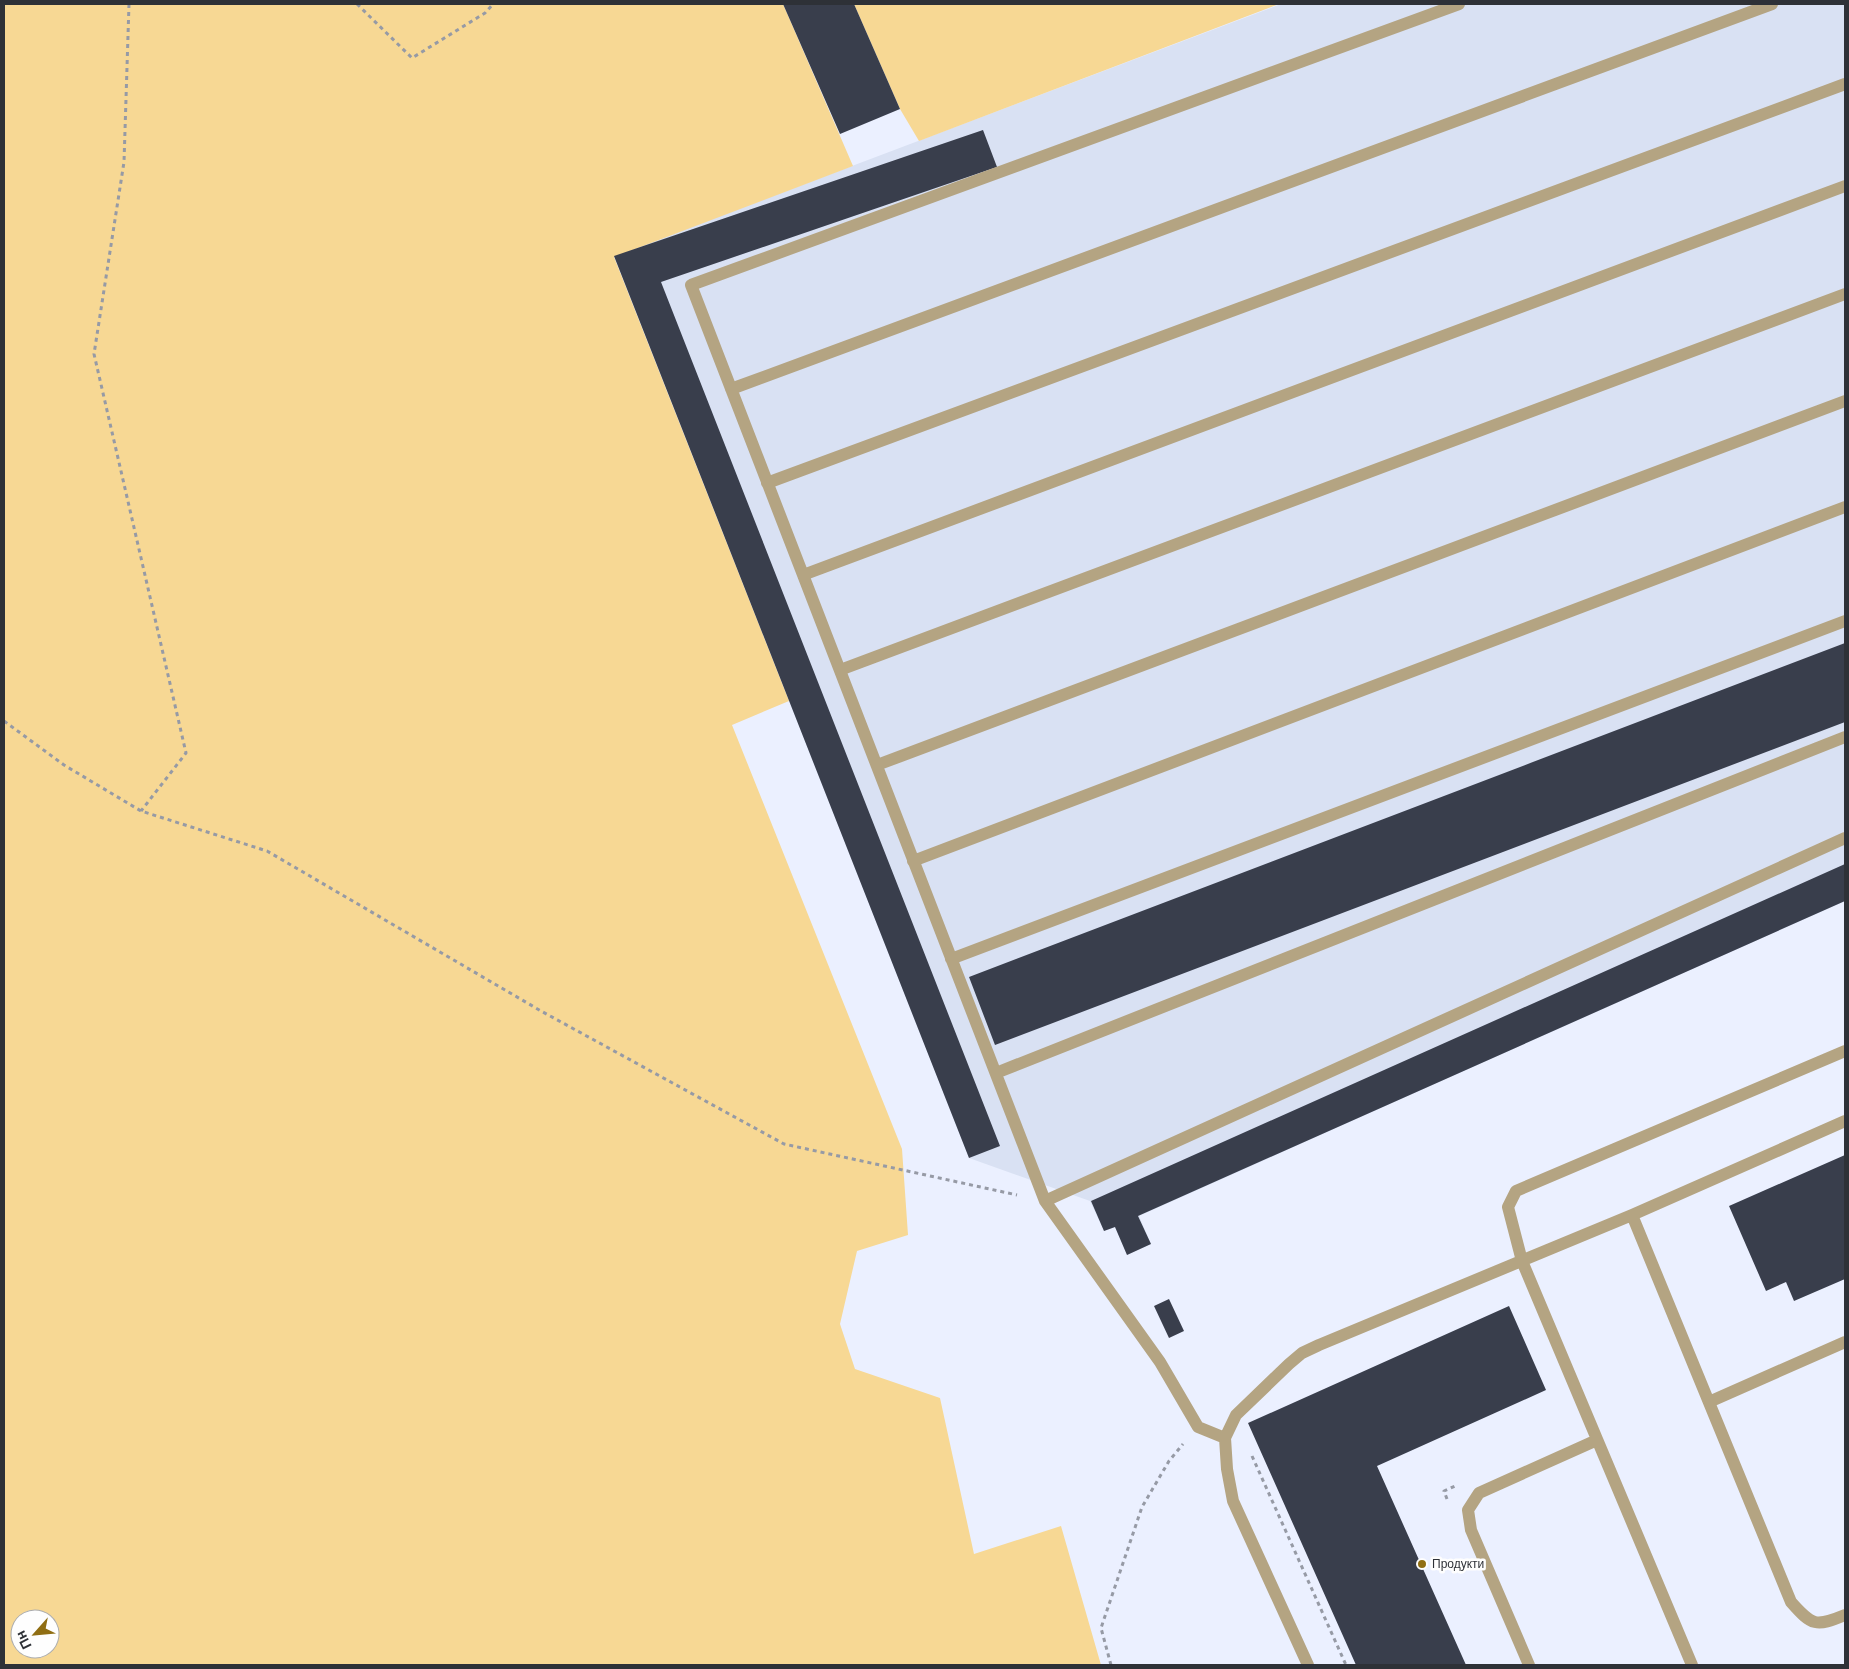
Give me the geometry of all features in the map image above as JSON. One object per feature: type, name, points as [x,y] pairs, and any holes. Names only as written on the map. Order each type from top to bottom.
[{"type":"lane","points":[[1225,1438],[1198,1427],[1160,1362],[1046,1201],[691,285],[1459,4]]},
{"type":"lane","points":[[731,389],[1772,4]]},
{"type":"lane","points":[[767,483],[1845,84]]},
{"type":"lane","points":[[803,575],[1845,186]]},
{"type":"lane","points":[[840,670],[1845,294]]},
{"type":"lane","points":[[876,765],[1845,401]]},
{"type":"lane","points":[[914,861],[1845,507]]},
{"type":"lane","points":[[952,959],[1845,621]]},
{"type":"lane","points":[[996,1073],[1845,737]]},
{"type":"lane","points":[[1046,1201],[1845,838]]},
{"type":"lane","points":[[1692,1665],[1522,1261],[1508,1207],[1516,1191],[1845,1051]]},
{"type":"lane","points":[[1308,1665],[1233,1501],[1227,1469],[1225,1438],[1236,1415],[1302,1353],[1318,1345],[1632,1215],[1845,1121]]},
{"type":"lane","points":[[1632,1215],[1791,1602],[1806,1620],[1825,1623],[1845,1615]]},
{"type":"lane","points":[[1709,1402],[1845,1342]]},
{"type":"lane","points":[[1529,1665],[1471,1530],[1468,1510],[1479,1493],[1597,1440]]},
{"type":"path","points":[[129,4],[124,162],[94,354],[186,753],[141,811]]},
{"type":"path","points":[[357,4],[412,58],[485,14],[493,4]]},
{"type":"path","points":[[4,720],[64,765],[141,811],[267,851],[540,1011],[784,1144],[1046,1201]]},
{"type":"path","points":[[1111,1665],[1101,1628],[1142,1507],[1169,1460],[1198,1427]]},
{"type":"path","points":[[1251,1455],[1346,1665]]},
{"type":"path","points":[[1448,1500],[1444,1491],[1462,1482]]},
{"type":"shaded area","points":[[4,4],[783,4],[853,166],[614,257],[789,701],[732,725],[902,1149],[908,1235],[857,1251],[840,1324],[855,1369],[940,1398],[974,1554],[1061,1526],[1101,1665],[4,1665]]},
{"type":"shaded area","points":[[854,4],[1279,4],[919,141],[900,109]]},
{"type":"shaded area","points":[[1281,4],[1845,4],[1845,901],[1139,1216],[1151,1244],[1127,1255],[1115,1227],[1104,1231],[1090,1201],[969,1158],[614,256]]},
{"type":"building","points":[[783,4],[854,4],[900,109],[840,134]]},
{"type":"building","points":[[983,130],[997,167],[661,282],[1000,1146],[969,1158],[614,256]]},
{"type":"building","points":[[1845,643],[1845,722],[995,1045],[969,977]]},
{"type":"building","points":[[1845,864],[1845,901],[1138,1216],[1151,1244],[1127,1255],[1115,1227],[1104,1231],[1091,1201]]},
{"type":"building","points":[[1845,1155],[1845,1279],[1794,1301],[1786,1282],[1766,1291],[1729,1206]]},
{"type":"building","points":[[1169,1299],[1184,1331],[1169,1338],[1154,1306]]},
{"type":"building","points":[[1509,1306],[1546,1390],[1377,1466],[1466,1665],[1356,1665],[1248,1423]]},
{"type":"place","name":"Продукти","points":[[1422,1564]]}]
